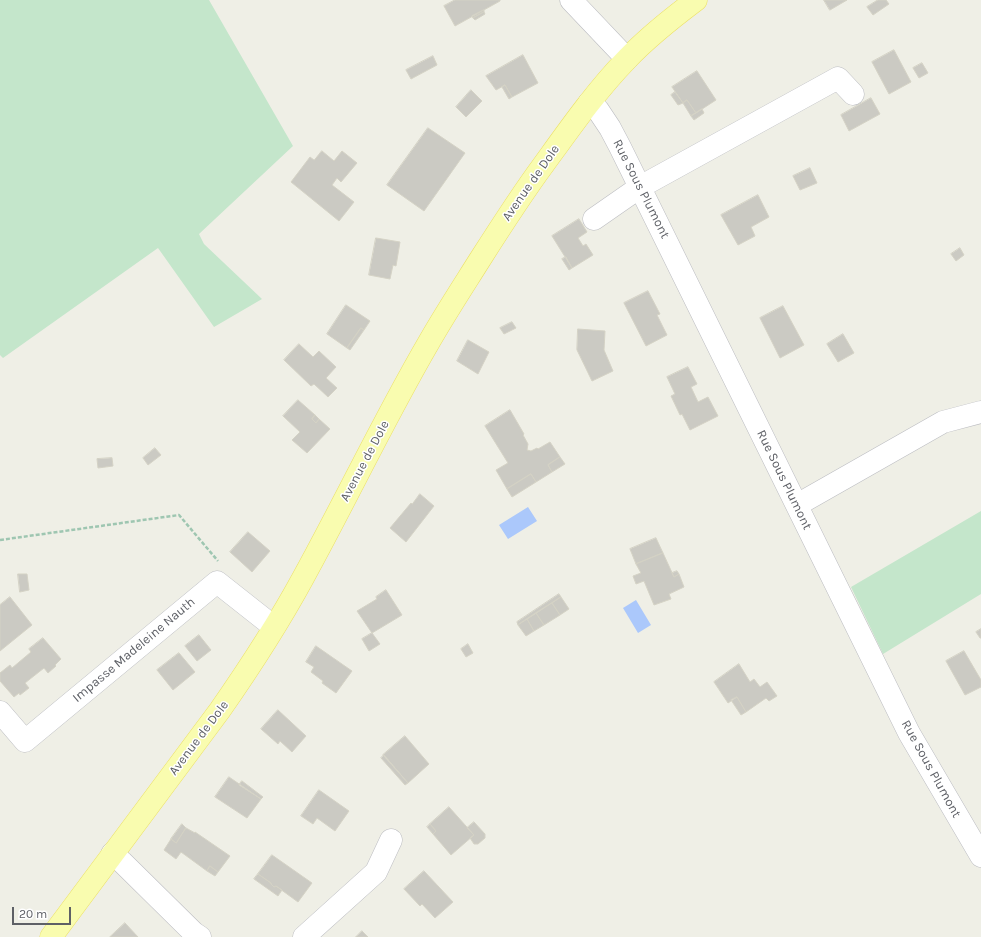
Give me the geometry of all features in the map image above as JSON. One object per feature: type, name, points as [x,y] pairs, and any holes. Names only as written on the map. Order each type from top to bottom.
[{"type":"main road","name":"Avenue de Dole","points":[[51,937],[244,676],[302,579],[425,349],[453,301],[530,183],[589,103],[627,59],[643,43],[696,0]]},
{"type":"street","points":[[571,0],[627,59]]},
{"type":"street","points":[[594,220],[640,187],[838,78],[853,94]]},
{"type":"street","name":"Rue Sous Plumont","points":[[589,103],[598,110],[620,147],[909,733],[981,856]]},
{"type":"street","points":[[797,504],[943,422],[981,412]]},
{"type":"street","name":"Impasse Madeleine Nauth","points":[[0,712],[25,741],[217,582],[274,627]]},
{"type":"street","points":[[304,937],[376,872],[391,840]]},
{"type":"street","points":[[112,854],[194,933],[200,937]]},
{"type":"path","points":[[0,540],[179,515],[219,562]]},
{"type":"green space","points":[[0,0],[209,0],[293,146],[199,234],[204,244],[262,299],[214,327],[158,248],[3,358],[0,355]]},
{"type":"green space","points":[[981,511],[981,594],[883,654],[851,587]]},
{"type":"water","points":[[528,507],[537,521],[508,539],[499,525]]},
{"type":"water","points":[[636,600],[651,625],[638,633],[623,608]]},
{"type":"building","points":[[455,0],[500,1],[455,26],[444,6]]},
{"type":"building","points":[[824,0],[847,0],[830,10]]},
{"type":"building","points":[[878,0],[886,0],[889,4],[873,15],[867,7]]},
{"type":"building","points":[[484,10],[484,12],[473,18],[472,16]]},
{"type":"building","points":[[484,12],[485,14],[475,20],[473,18]]},
{"type":"building","points":[[894,50],[911,82],[889,94],[872,62]]},
{"type":"building","points":[[523,55],[538,83],[512,97],[505,85],[496,90],[486,76]]},
{"type":"building","points":[[433,56],[437,65],[411,79],[406,70]]},
{"type":"building","points":[[922,63],[928,73],[919,78],[913,68]]},
{"type":"building","points":[[697,71],[716,100],[696,113],[687,100],[683,103],[672,87]]},
{"type":"building","points":[[505,85],[512,97],[509,99],[502,87]]},
{"type":"building","points":[[471,90],[482,101],[466,117],[456,107]]},
{"type":"building","points":[[675,92],[683,103],[678,105],[671,95]]},
{"type":"building","points":[[871,98],[880,114],[849,131],[841,115]]},
{"type":"building","points":[[687,100],[696,113],[691,116],[683,103]]},
{"type":"building","points":[[702,109],[704,113],[694,120],[691,116]]},
{"type":"building","points":[[428,128],[465,153],[424,211],[387,185]]},
{"type":"building","points":[[322,151],[334,161],[342,151],[357,163],[341,182],[337,178],[332,185],[354,202],[339,221],[291,182],[310,157],[314,160]]},
{"type":"building","points":[[810,168],[817,183],[800,190],[793,176]]},
{"type":"building","points":[[758,195],[769,217],[751,227],[755,236],[738,245],[721,215]]},
{"type":"building","points":[[579,219],[587,232],[578,238],[583,246],[586,244],[593,255],[572,268],[552,236]]},
{"type":"building","points":[[376,238],[400,242],[396,266],[393,265],[390,279],[369,275]]},
{"type":"building","points":[[960,248],[964,255],[956,261],[951,254]]},
{"type":"building","points":[[566,257],[572,268],[569,270],[562,259]]},
{"type":"building","points":[[648,291],[660,314],[657,315],[667,335],[646,346],[624,303]]},
{"type":"building","points":[[346,305],[370,321],[364,330],[361,328],[347,348],[327,334]]},
{"type":"building","points":[[783,306],[804,345],[780,358],[760,318]]},
{"type":"building","points":[[512,322],[516,328],[504,334],[500,328]]},
{"type":"building","points":[[361,328],[364,330],[350,350],[347,348]]},
{"type":"building","points":[[578,329],[605,331],[604,350],[613,371],[592,381],[577,350]]},
{"type":"building","points":[[843,334],[854,353],[838,362],[827,344]]},
{"type":"building","points":[[468,340],[489,352],[478,374],[457,361]]},
{"type":"building","points":[[299,344],[313,357],[319,351],[336,367],[326,378],[337,388],[328,397],[314,384],[311,386],[284,360]]},
{"type":"building","points":[[688,367],[697,384],[691,387],[698,402],[708,397],[718,416],[690,430],[682,414],[680,415],[671,396],[675,394],[667,377]]},
{"type":"building","points":[[298,400],[315,415],[312,419],[316,423],[319,419],[330,429],[307,453],[292,440],[300,432],[283,416]]},
{"type":"building","points":[[510,410],[524,434],[523,435],[528,444],[527,450],[531,451],[537,448],[538,449],[550,442],[560,457],[548,465],[552,472],[536,482],[531,474],[507,489],[496,470],[508,463],[485,426]]},
{"type":"building","points":[[315,415],[319,419],[316,423],[312,419]]},
{"type":"building","points":[[155,448],[161,455],[148,465],[143,458]]},
{"type":"building","points":[[560,457],[565,464],[552,472],[548,465]]},
{"type":"building","points":[[112,458],[113,466],[98,468],[97,459]]},
{"type":"building","points":[[531,474],[536,482],[512,497],[507,489]]},
{"type":"building","points":[[420,494],[434,506],[406,542],[390,528]]},
{"type":"building","points":[[248,532],[270,551],[252,572],[230,552]]},
{"type":"building","points":[[656,538],[663,553],[636,564],[630,549]]},
{"type":"building","points":[[663,553],[674,577],[679,574],[684,587],[669,594],[671,599],[654,605],[644,581],[636,584],[633,576],[641,573],[636,564]]},
{"type":"building","points":[[677,571],[679,574],[674,577],[672,573]]},
{"type":"building","points":[[18,574],[27,574],[29,590],[20,592]]},
{"type":"building","points":[[386,590],[402,615],[372,633],[357,611],[377,599],[376,597]]},
{"type":"building","points":[[559,594],[561,597],[518,625],[517,622]]},
{"type":"building","points":[[10,597],[32,625],[0,651],[0,605]]},
{"type":"building","points":[[561,597],[569,609],[560,615],[552,603]]},
{"type":"building","points":[[552,603],[560,615],[544,625],[536,613]]},
{"type":"building","points":[[536,613],[544,625],[534,631],[527,619]]},
{"type":"building","points":[[527,619],[534,631],[526,636],[518,625]]},
{"type":"building","points":[[981,629],[981,638],[980,638],[976,632]]},
{"type":"building","points":[[372,633],[380,644],[369,651],[362,639]]},
{"type":"building","points":[[199,635],[211,650],[197,661],[185,646]]},
{"type":"building","points":[[43,638],[61,659],[48,673],[44,668],[25,683],[29,688],[20,695],[19,693],[14,697],[0,681],[0,673],[10,665],[12,668],[31,652],[29,649]]},
{"type":"building","points":[[468,644],[473,653],[466,657],[461,649]]},
{"type":"building","points":[[316,646],[352,671],[336,693],[322,683],[323,681],[311,672],[314,667],[306,662]]},
{"type":"building","points":[[964,651],[981,680],[981,687],[965,695],[946,661]]},
{"type":"building","points":[[179,653],[195,672],[173,690],[157,670]]},
{"type":"building","points":[[739,664],[750,682],[754,679],[760,687],[767,682],[777,696],[769,701],[766,698],[746,712],[737,697],[728,703],[714,682]]},
{"type":"building","points":[[737,697],[746,712],[741,715],[731,700]]},
{"type":"building","points":[[278,710],[306,736],[292,752],[280,741],[278,744],[261,729]]},
{"type":"building","points":[[405,736],[429,764],[408,783],[383,755]]},
{"type":"building","points":[[384,755],[408,783],[405,785],[381,758]]},
{"type":"building","points":[[229,777],[261,799],[247,818],[215,797]]},
{"type":"building","points":[[242,781],[263,797],[261,799],[239,785]]},
{"type":"building","points":[[319,790],[349,811],[335,831],[317,818],[313,824],[301,816]]},
{"type":"building","points":[[449,807],[474,835],[451,855],[433,834],[436,831],[430,824]]},
{"type":"building","points":[[474,822],[485,834],[485,838],[478,844],[474,844],[470,838],[474,835],[467,828]]},
{"type":"building","points":[[182,824],[186,828],[176,843],[171,839]]},
{"type":"building","points":[[430,824],[436,831],[433,834],[427,827]]},
{"type":"building","points":[[186,828],[195,832],[230,856],[218,872],[210,866],[207,871],[181,852],[176,859],[164,850],[171,839],[176,843]]},
{"type":"building","points":[[272,855],[312,883],[298,902],[276,886],[274,887],[271,883],[258,874]]},
{"type":"building","points":[[210,866],[218,872],[215,876],[207,871]]},
{"type":"building","points":[[424,871],[453,902],[435,918],[422,904],[420,906],[404,889]]},
{"type":"building","points":[[258,874],[271,883],[274,887],[276,886],[282,890],[278,896],[254,879]]},
{"type":"building","points":[[125,923],[138,937],[110,937]]},
{"type":"building","points":[[362,931],[368,937],[356,937]]}]
